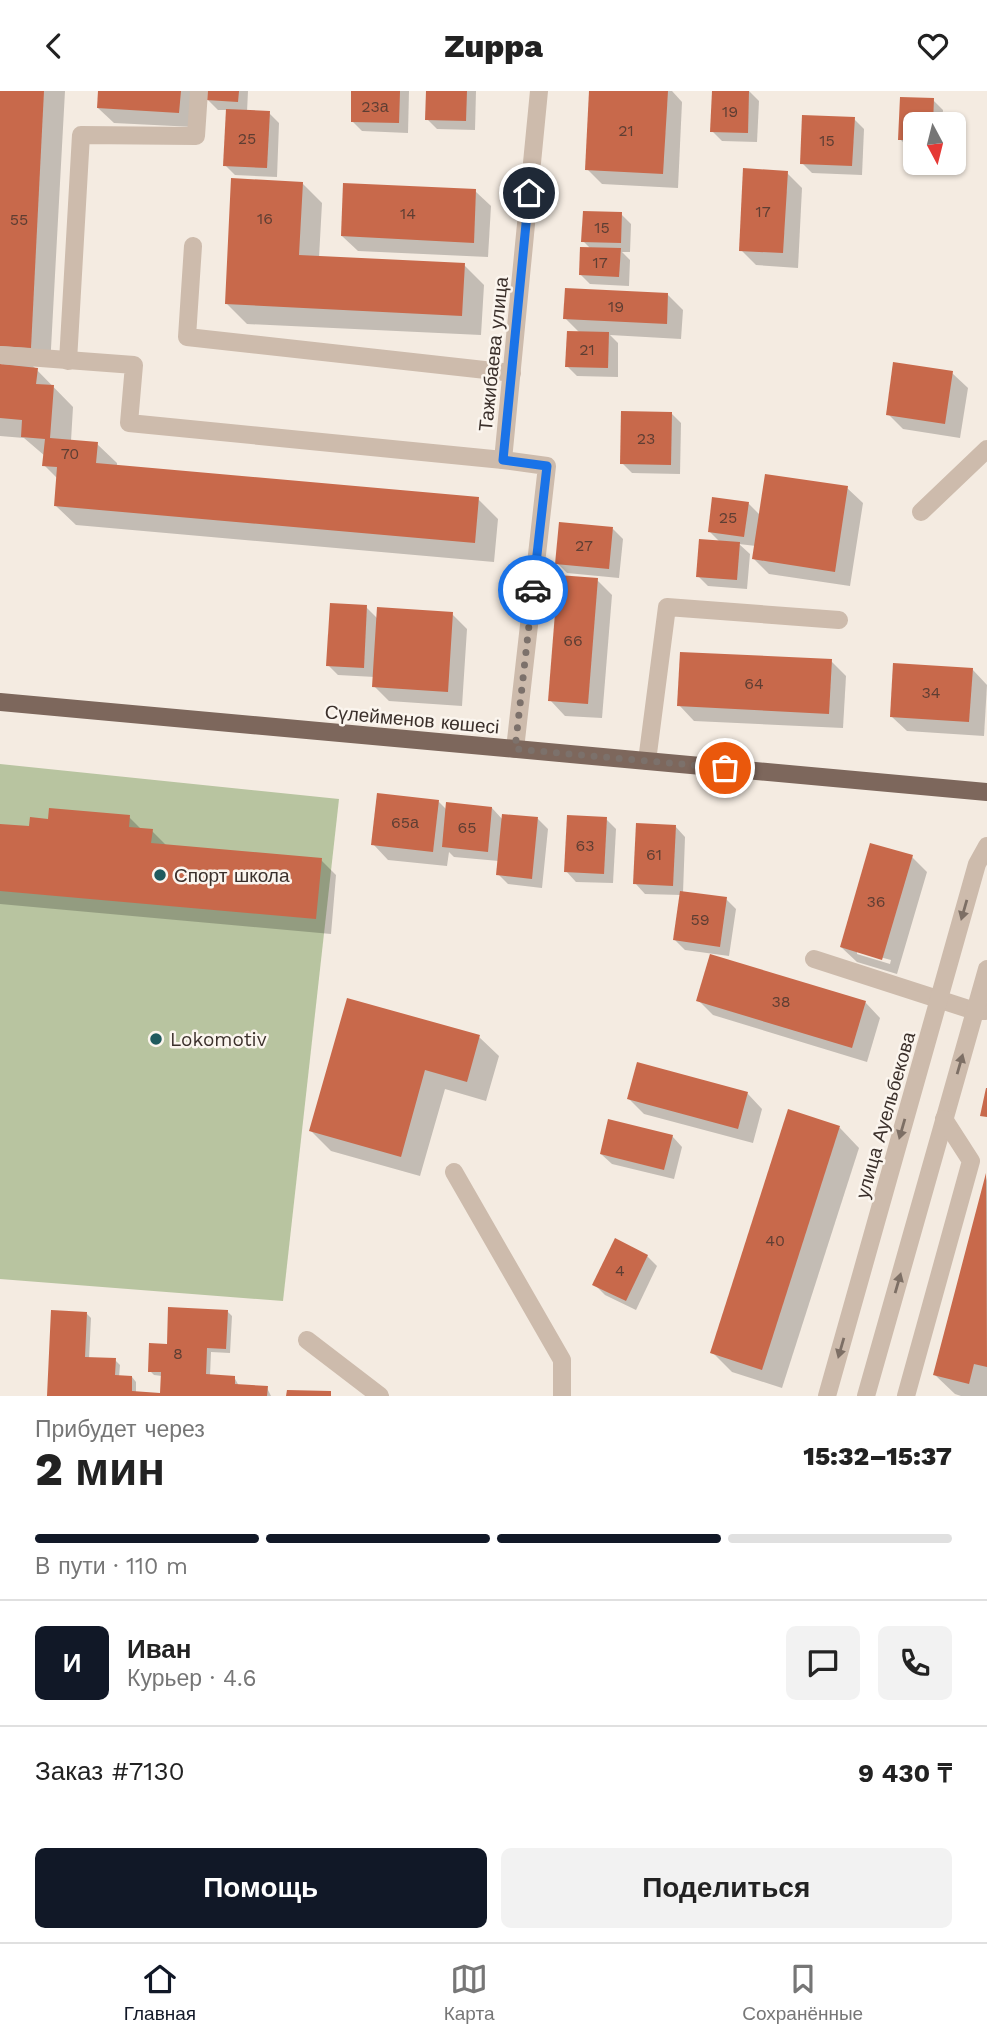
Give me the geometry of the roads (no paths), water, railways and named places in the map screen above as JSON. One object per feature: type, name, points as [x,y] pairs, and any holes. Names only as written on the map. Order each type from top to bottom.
[{"type":"main road","name":"Сүлейменов көшесі","points":[[0,702],[987,792]]},
{"type":"street","points":[[68,361],[81,135],[196,136],[199,91]]},
{"type":"street","name":"Тажибаева улица","points":[[503,460],[539,91]]},
{"type":"street","points":[[193,246],[187,337],[512,373]]},
{"type":"street","points":[[0,355],[134,365],[129,423],[547,466],[515,749]]},
{"type":"street","points":[[921,512],[987,449]]},
{"type":"street","points":[[647,761],[667,607],[839,619]]},
{"type":"street","name":"улица Ауельбекова","points":[[827,1396],[977,864],[987,846]]},
{"type":"street","points":[[814,959],[981,1011]]},
{"type":"street","points":[[866,1396],[944,1119],[981,1011],[987,969]]},
{"type":"street","points":[[906,1396],[971,1161],[944,1119]]},
{"type":"street","points":[[454,1172],[562,1360],[562,1396]]},
{"type":"street","points":[[307,1340],[380,1396]]},
{"type":"place","name":"Спорт школа","points":[[160,875]]},
{"type":"place","name":"Lokomotiv","points":[[156,1039]]}]
